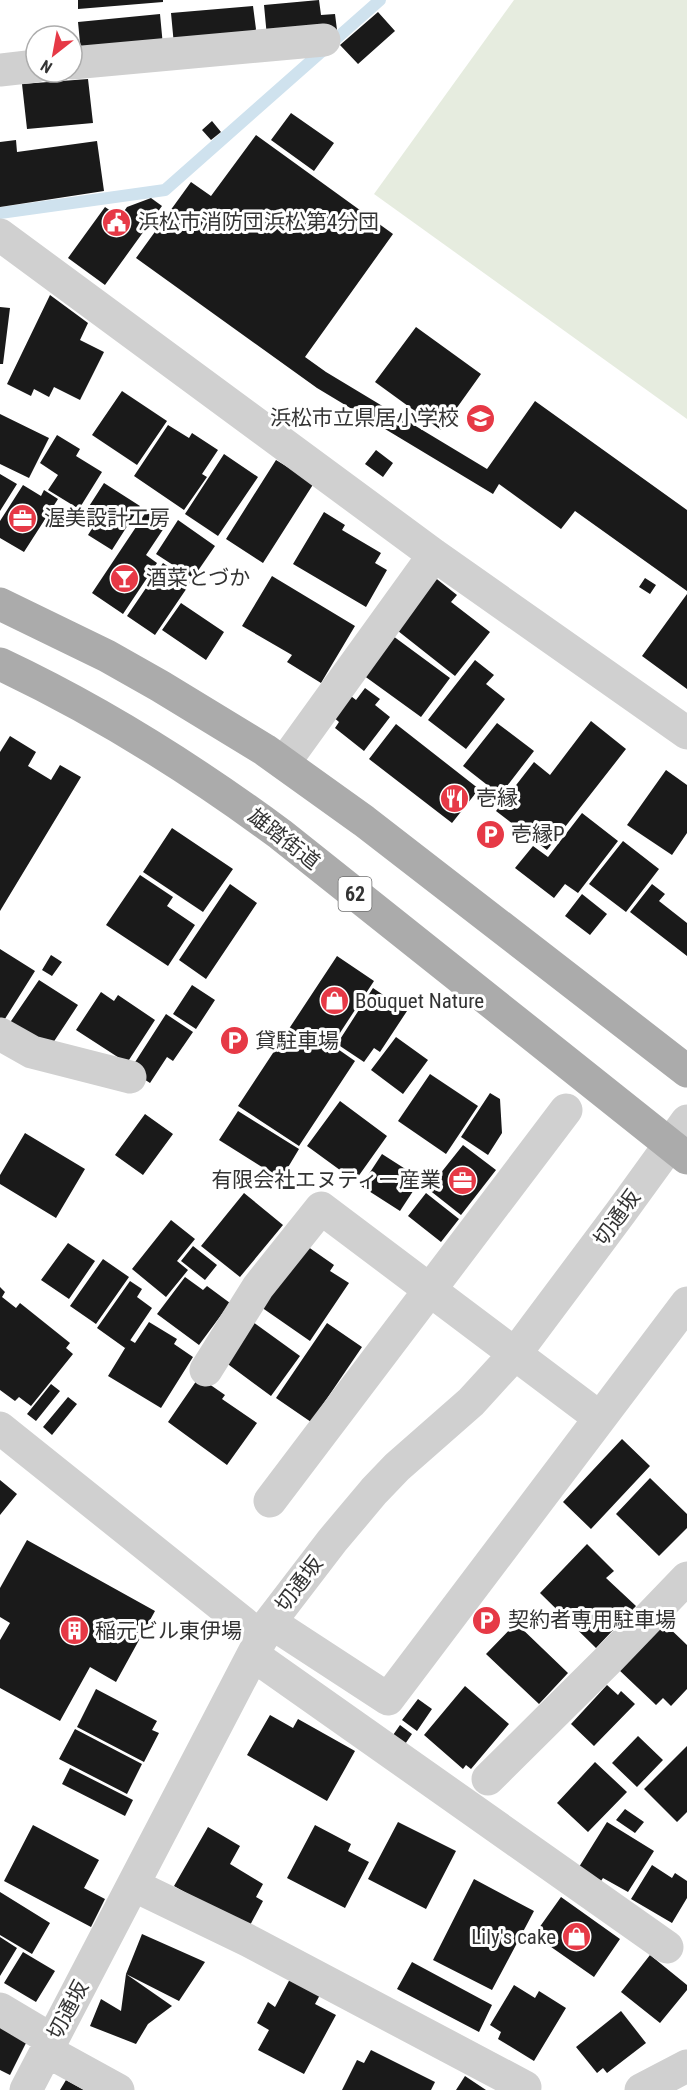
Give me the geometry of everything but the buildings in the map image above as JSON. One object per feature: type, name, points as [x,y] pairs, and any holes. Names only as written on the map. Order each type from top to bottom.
[{"type":"main road","points":[[0,604],[107,656],[284,763],[364,821],[687,1071]]},
{"type":"main road","name":"雄踏街道","points":[[0,664],[81,705],[133,735],[232,799],[681,1142]]},
{"type":"street","points":[[84,62],[324,40]]},
{"type":"street","points":[[0,70],[24,67]]},
{"type":"street","points":[[0,236],[434,555],[687,733]]},
{"type":"street","points":[[284,763],[434,555]]},
{"type":"street","points":[[0,1034],[32,1052],[130,1077]]},
{"type":"street","points":[[270,1501],[566,1110]]},
{"type":"street","name":"切通坂","points":[[26,2090],[262,1638],[332,1541],[374,1491],[413,1452],[471,1402],[515,1354],[681,1142]]},
{"type":"street","points":[[206,1370],[258,1287],[321,1209],[600,1418]]},
{"type":"street","points":[[262,1638],[388,1699],[687,1303]]},
{"type":"street","points":[[0,1428],[262,1638],[667,1947]]},
{"type":"street","points":[[488,1779],[687,1578]]},
{"type":"street","points":[[133,1885],[249,1941],[525,2086]]},
{"type":"street","points":[[0,2009],[50,2046],[118,2090]]},
{"type":"street","points":[[641,2090],[687,2066]]},
{"type":"shaded area","points":[[514,0],[687,0],[687,419],[374,194]]},
{"type":"waterway","points":[[0,213],[165,190],[380,0]]},
{"type":"place","name":"浜松市消防団浜松第4分団","points":[[117,222]]},
{"type":"place","name":"浜松市立県居小学校","points":[[480,418]]},
{"type":"place","name":"渥美設計工房","points":[[23,518]]},
{"type":"place","name":"酒菜とづか","points":[[125,578]]},
{"type":"place","name":"壱縁","points":[[455,798]]},
{"type":"place","name":"壱縁P","points":[[490,834]]},
{"type":"place","name":"Bouquet Nature","points":[[334,1001]]},
{"type":"place","name":"貸駐車場","points":[[234,1041]]},
{"type":"place","name":"有限会社エヌティー産業","points":[[462,1180]]},
{"type":"place","name":"契約者専用駐車場","points":[[487,1620]]},
{"type":"place","name":"稲元ビル東伊場","points":[[74,1631]]},
{"type":"place","name":"Lily's cake","points":[[577,1937]]}]
